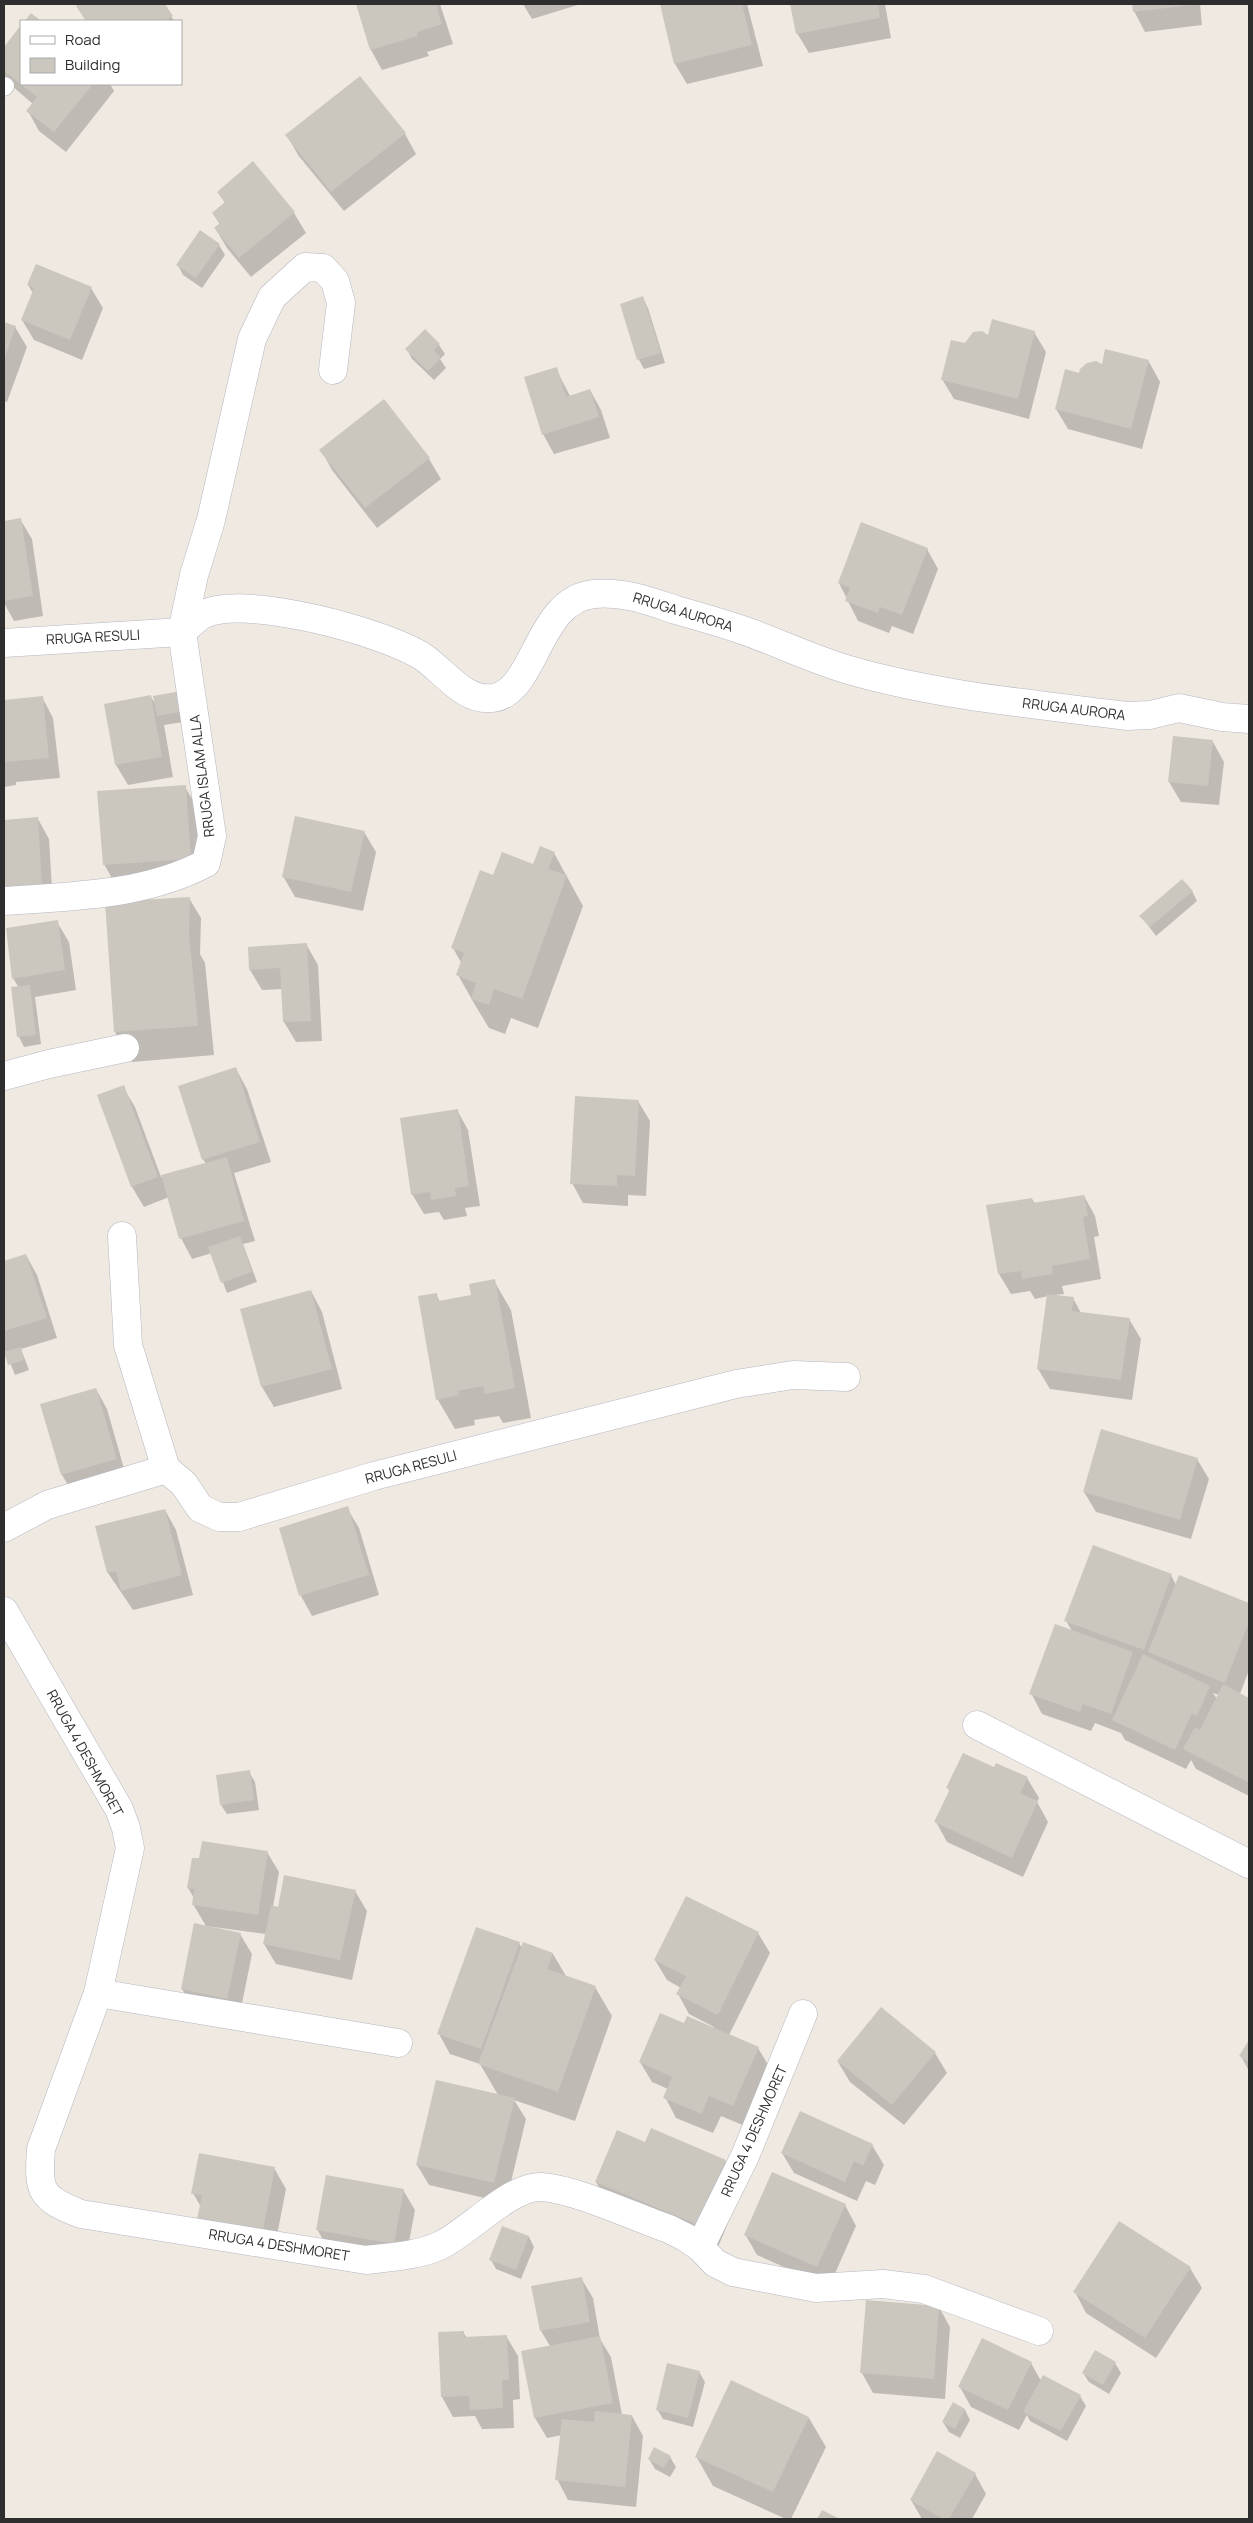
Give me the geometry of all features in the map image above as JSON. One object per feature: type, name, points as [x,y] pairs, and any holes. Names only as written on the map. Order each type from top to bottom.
[{"type":"street","points":[[182,632],[194,575],[211,520],[252,340],[272,297],[306,267],[323,268],[335,280],[341,303],[333,370]]},
{"type":"street","name":"RRUGA AURORA","points":[[182,632],[202,615],[230,608],[256,609],[352,627],[382,637],[423,657],[474,696],[494,698],[511,688],[527,667],[557,614],[571,602],[592,594],[618,593],[748,632],[847,669],[953,694],[1127,716],[1150,715],[1179,708],[1222,717],[1249,719]]},
{"type":"street","name":"RRUGA RESULI","points":[[4,643],[182,632]]},
{"type":"street","name":"RRUGA ISLAM ALLA","points":[[4,901],[97,894],[153,885],[184,875],[206,863],[212,836],[182,632]]},
{"type":"street","points":[[4,1076],[49,1064],[125,1048]]},
{"type":"street","points":[[4,1528],[47,1505],[166,1469],[128,1345],[122,1236]]},
{"type":"street","name":"RRUGA RESULI","points":[[166,1469],[184,1484],[200,1508],[219,1517],[239,1517],[374,1476],[736,1384],[793,1375],[846,1377]]},
{"type":"street","name":"RRUGA 4 DESHMORET","points":[[4,1611],[118,1809],[126,1828],[130,1848],[98,1993],[41,2149],[39,2173],[43,2192],[57,2204],[81,2214],[366,2260],[404,2256],[440,2246],[525,2189],[541,2187],[566,2192],[669,2229],[700,2247],[715,2263],[732,2272],[816,2288],[883,2284],[924,2289],[1040,2331]]},
{"type":"street","points":[[977,1725],[1249,1864]]},
{"type":"street","points":[[98,1993],[398,2043]]},
{"type":"street","name":"RRUGA 4 DESHMORET","points":[[700,2247],[745,2156],[803,2014]]},
{"type":"building","points":[[79,4],[165,4],[173,16],[167,20],[85,20],[76,6]]},
{"type":"building","points":[[356,4],[436,4],[442,24],[417,32],[418,36],[370,50]]},
{"type":"building","points":[[660,4],[742,4],[752,45],[674,64]]},
{"type":"building","points":[[790,4],[878,4],[880,18],[796,34]]},
{"type":"building","points":[[1132,4],[1191,4],[1192,5],[1133,12]]},
{"type":"building","points":[[31,13],[40,20],[26,20]]},
{"type":"building","points":[[20,26],[20,84],[4,71],[4,47]]},
{"type":"building","points":[[360,76],[406,133],[331,192],[285,135]]},
{"type":"building","points":[[22,85],[92,85],[54,132],[26,111],[37,97]]},
{"type":"building","points":[[253,161],[295,212],[239,258],[214,228],[220,223],[212,213],[225,202],[217,192]]},
{"type":"building","points":[[200,230],[220,244],[196,278],[176,265]]},
{"type":"building","points":[[36,264],[92,287],[70,340],[21,320],[34,288],[27,285]]},
{"type":"building","points":[[643,296],[661,353],[637,360],[620,304]]},
{"type":"building","points":[[992,319],[1035,331],[1018,399],[941,380],[951,340],[965,343],[973,332],[982,331],[988,335]]},
{"type":"building","points":[[4,322],[16,326],[4,360]]},
{"type":"building","points":[[425,329],[440,344],[434,350],[441,358],[428,371],[405,349]]},
{"type":"building","points":[[1105,349],[1149,360],[1131,429],[1055,409],[1065,369],[1079,373],[1080,369],[1087,363],[1096,361],[1102,364]]},
{"type":"building","points":[[557,367],[566,397],[590,389],[599,417],[542,435],[524,377]]},
{"type":"building","points":[[384,399],[430,458],[365,508],[319,450]]},
{"type":"building","points":[[21,518],[33,596],[4,601],[4,521]]},
{"type":"building","points":[[861,522],[928,548],[902,615],[880,607],[878,613],[845,601],[850,588],[838,583]]},
{"type":"building","points":[[181,691],[185,711],[157,716],[153,696]]},
{"type":"building","points":[[151,695],[162,757],[115,765],[104,704]]},
{"type":"building","points":[[43,696],[49,758],[4,762],[4,700]]},
{"type":"building","points":[[1173,736],[1213,740],[1208,786],[1168,782]]},
{"type":"building","points":[[186,785],[191,859],[103,865],[97,791]]},
{"type":"building","points":[[295,816],[365,831],[351,892],[282,877]]},
{"type":"building","points":[[38,817],[42,885],[4,887],[4,820]]},
{"type":"building","points":[[540,846],[555,852],[548,869],[567,875],[522,999],[494,989],[489,1005],[471,999],[476,983],[456,975],[464,953],[451,948],[480,870],[493,875],[502,852],[533,864]]},
{"type":"building","points":[[1182,879],[1193,891],[1150,927],[1139,916]]},
{"type":"building","points":[[190,897],[189,933],[198,1026],[114,1032],[105,902]]},
{"type":"building","points":[[58,920],[65,970],[12,979],[6,928]]},
{"type":"building","points":[[307,943],[311,1021],[283,1022],[280,968],[249,970],[248,947]]},
{"type":"building","points":[[30,985],[36,1035],[17,1037],[11,987]]},
{"type":"building","points":[[236,1067],[260,1142],[202,1160],[178,1086]]},
{"type":"building","points":[[124,1085],[158,1177],[131,1187],[97,1095]]},
{"type":"building","points":[[575,1096],[639,1100],[635,1176],[617,1175],[617,1186],[570,1184]]},
{"type":"building","points":[[458,1109],[469,1186],[455,1188],[456,1196],[431,1200],[430,1192],[411,1195],[400,1118]]},
{"type":"building","points":[[227,1157],[244,1221],[179,1239],[161,1175]]},
{"type":"building","points":[[1084,1195],[1088,1216],[1083,1217],[1090,1259],[1052,1266],[1053,1274],[1022,1279],[1021,1271],[998,1274],[986,1205],[1032,1198],[1033,1203]]},
{"type":"building","points":[[240,1236],[252,1272],[221,1283],[208,1247]]},
{"type":"building","points":[[26,1254],[47,1318],[4,1331],[4,1261]]},
{"type":"building","points":[[495,1279],[515,1388],[485,1394],[483,1386],[458,1391],[459,1395],[436,1400],[418,1296],[437,1293],[438,1301],[471,1295],[469,1284]]},
{"type":"building","points":[[311,1290],[332,1369],[261,1387],[240,1309]]},
{"type":"building","points":[[1047,1294],[1074,1297],[1072,1311],[1130,1318],[1121,1380],[1037,1369]]},
{"type":"building","points":[[21,1347],[24,1360],[8,1365],[4,1352]]},
{"type":"building","points":[[96,1388],[117,1459],[61,1475],[40,1404]]},
{"type":"building","points":[[1101,1429],[1198,1458],[1180,1520],[1083,1492]]},
{"type":"building","points":[[348,1506],[369,1575],[299,1596],[279,1528]]},
{"type":"building","points":[[165,1509],[182,1575],[121,1591],[116,1571],[107,1573],[95,1526]]},
{"type":"building","points":[[1093,1545],[1172,1574],[1144,1650],[1064,1621]]},
{"type":"building","points":[[1179,1575],[1249,1603],[1249,1622],[1225,1683],[1148,1652]]},
{"type":"building","points":[[1055,1624],[1133,1652],[1111,1714],[1083,1704],[1080,1712],[1029,1694]]},
{"type":"building","points":[[1143,1654],[1210,1686],[1197,1716],[1192,1713],[1175,1750],[1112,1720]]},
{"type":"building","points":[[1223,1684],[1249,1698],[1248,1782],[1183,1749],[1195,1727],[1200,1730]]},
{"type":"building","points":[[963,1753],[994,1767],[996,1763],[1028,1777],[1020,1793],[1038,1801],[1012,1858],[934,1822],[950,1789],[946,1788]]},
{"type":"building","points":[[250,1770],[254,1800],[220,1805],[216,1775]]},
{"type":"building","points":[[202,1841],[268,1851],[258,1915],[192,1905],[194,1889],[187,1888],[192,1858],[199,1858]]},
{"type":"building","points":[[284,1875],[356,1890],[340,1960],[263,1944],[271,1905],[278,1907]]},
{"type":"building","points":[[686,1896],[759,1932],[718,2015],[676,1994],[686,1976],[654,1960]]},
{"type":"building","points":[[194,1923],[241,1933],[227,1999],[181,1989]]},
{"type":"building","points":[[476,1927],[520,1942],[481,2049],[437,2034]]},
{"type":"building","points":[[523,1942],[553,1953],[547,1969],[596,1986],[558,2092],[478,2064]]},
{"type":"building","points":[[881,2007],[936,2052],[892,2105],[837,2061]]},
{"type":"building","points":[[660,2013],[684,2023],[687,2016],[759,2047],[733,2106],[709,2096],[702,2114],[663,2098],[672,2077],[639,2062]]},
{"type":"building","points":[[1249,2040],[1249,2062],[1239,2056]]},
{"type":"building","points":[[436,2080],[515,2098],[494,2183],[416,2165]]},
{"type":"building","points":[[800,2111],[873,2144],[863,2166],[854,2161],[845,2182],[781,2153]]},
{"type":"building","points":[[651,2128],[726,2160],[698,2225],[595,2182],[617,2130],[645,2142]]},
{"type":"building","points":[[199,2153],[275,2167],[262,2236],[196,2224],[202,2195],[191,2194]]},
{"type":"building","points":[[772,2172],[846,2204],[817,2267],[744,2235]]},
{"type":"building","points":[[326,2175],[404,2189],[394,2244],[316,2230]]},
{"type":"building","points":[[1119,2221],[1191,2267],[1145,2338],[1073,2292]]},
{"type":"building","points":[[502,2226],[529,2236],[516,2270],[489,2260]]},
{"type":"building","points":[[582,2277],[590,2322],[540,2331],[531,2286]]},
{"type":"building","points":[[866,2300],[939,2306],[934,2379],[860,2373]]},
{"type":"building","points":[[464,2331],[464,2337],[507,2335],[509,2380],[502,2380],[503,2408],[470,2410],[469,2396],[441,2397],[438,2332]]},
{"type":"building","points":[[600,2336],[613,2403],[534,2418],[521,2351]]},
{"type":"building","points":[[982,2338],[1032,2362],[1008,2410],[958,2387]]},
{"type":"building","points":[[1095,2350],[1116,2362],[1103,2385],[1082,2373]]},
{"type":"building","points":[[667,2363],[700,2371],[688,2418],[656,2410]]},
{"type":"building","points":[[1043,2375],[1081,2395],[1061,2431],[1023,2412]]},
{"type":"building","points":[[731,2380],[809,2417],[773,2492],[695,2457]]},
{"type":"building","points":[[953,2402],[965,2409],[955,2429],[942,2422]]},
{"type":"building","points":[[595,2411],[632,2415],[625,2487],[555,2480],[562,2419],[594,2422]]},
{"type":"building","points":[[654,2447],[671,2456],[664,2468],[648,2459]]},
{"type":"building","points":[[937,2451],[976,2473],[949,2519],[943,2519],[910,2500]]},
{"type":"building","points":[[822,2510],[840,2519],[817,2519]]}]
